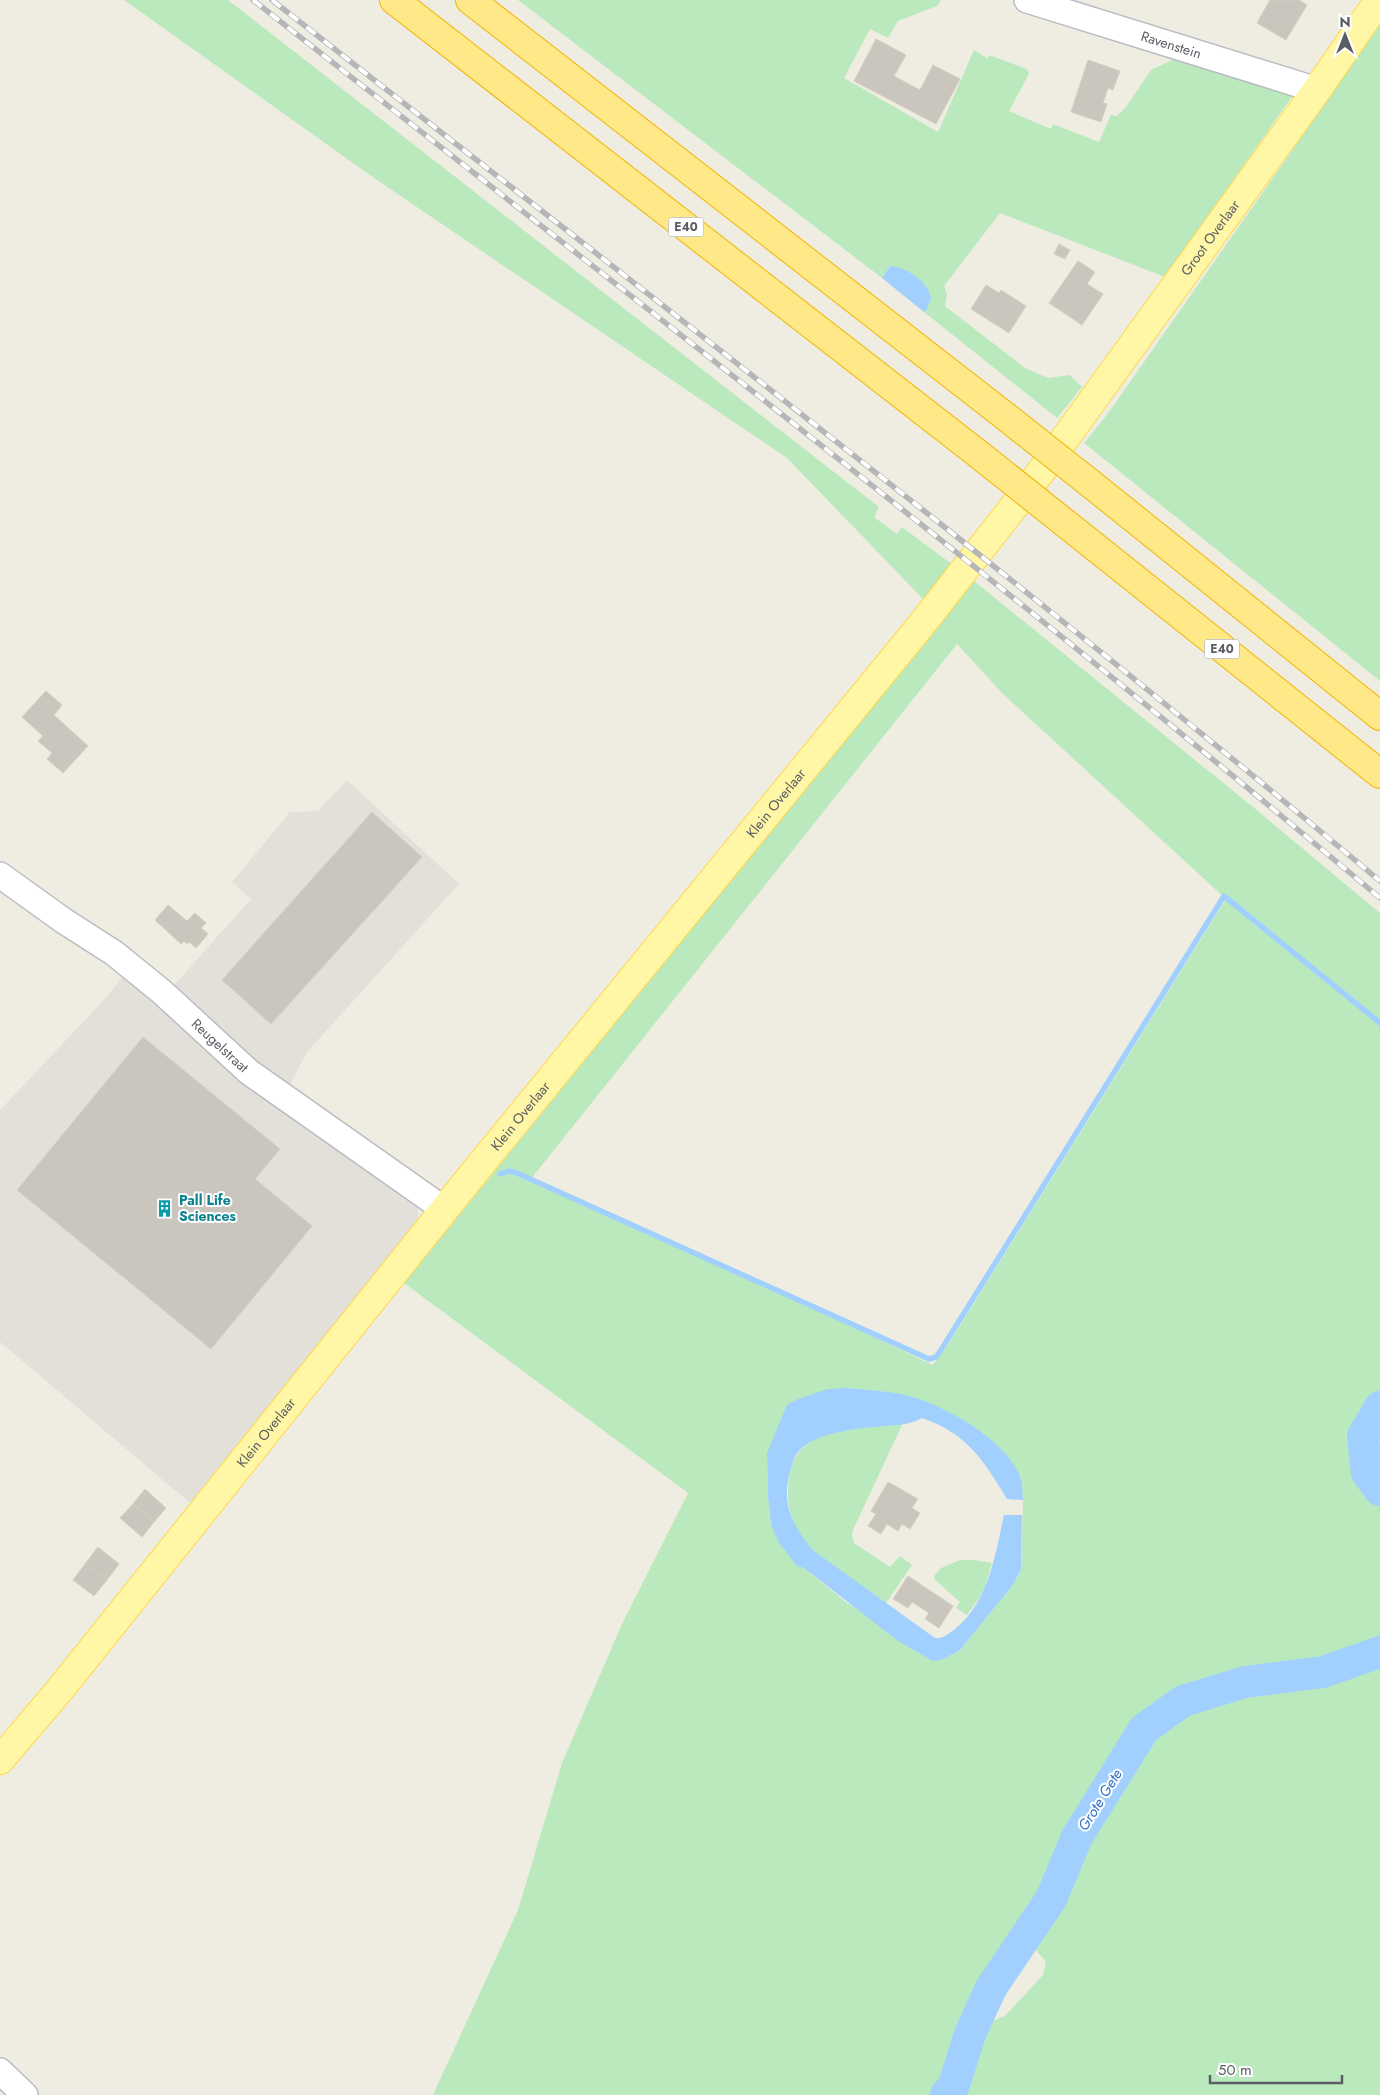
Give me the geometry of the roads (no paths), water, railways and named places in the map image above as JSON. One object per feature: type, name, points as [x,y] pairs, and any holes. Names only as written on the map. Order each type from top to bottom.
[{"type":"highway","name":"E40","points":[[394,0],[977,453],[1380,774]]},
{"type":"highway","points":[[470,0],[1005,416],[1380,716]]},
{"type":"main road","name":"Groot Overlaar","points":[[1040,473],[1317,90],[1378,0]]},
{"type":"main road","name":"Klein Overlaar","points":[[0,1760],[58,1692],[445,1210],[926,619],[1040,473]]},
{"type":"street","name":"Ravenstein","points":[[1027,0],[1317,90]]},
{"type":"street","name":"Reugelstraat","points":[[0,875],[64,921],[114,952],[162,992],[249,1072],[445,1210]]},
{"type":"street","points":[[0,2071],[25,2095]]},
{"type":"water","points":[[890,266],[909,272],[926,286],[931,298],[924,312],[882,278]]},
{"type":"water","points":[[847,1388],[882,1391],[916,1398],[960,1418],[975,1427],[1001,1449],[1012,1461],[1020,1477],[1023,1500],[1007,1499],[982,1461],[963,1440],[938,1424],[922,1418],[904,1424],[850,1430],[824,1436],[803,1447],[796,1455],[788,1481],[787,1501],[792,1519],[802,1536],[814,1551],[935,1638],[943,1637],[953,1630],[967,1617],[976,1605],[994,1561],[1004,1515],[1022,1515],[1021,1570],[1013,1585],[960,1650],[944,1659],[933,1661],[898,1641],[804,1568],[797,1566],[779,1543],[771,1525],[767,1453],[787,1405],[798,1399],[828,1389]]},
{"type":"waterway","points":[[500,1174],[509,1171],[517,1173],[929,1359],[936,1357],[941,1350],[1224,896],[1380,1023]]},
{"type":"waterway","name":"Grote Gete","points":[[1380,1407],[1363,1436],[1367,1473],[1380,1490]]},
{"type":"waterway","name":"Grote Gete","points":[[946,2095],[954,2085],[970,2034],[991,1988],[1051,1899],[1077,1837],[1144,1729],[1183,1701],[1245,1682],[1323,1672],[1380,1652]]},
{"type":"railway","points":[[253,0],[961,556],[1102,669],[1380,898]]},
{"type":"railway","points":[[272,0],[968,546],[1244,768],[1380,881]]},
{"type":"place","name":"Pall Life Sciences","points":[[165,1208]]}]
